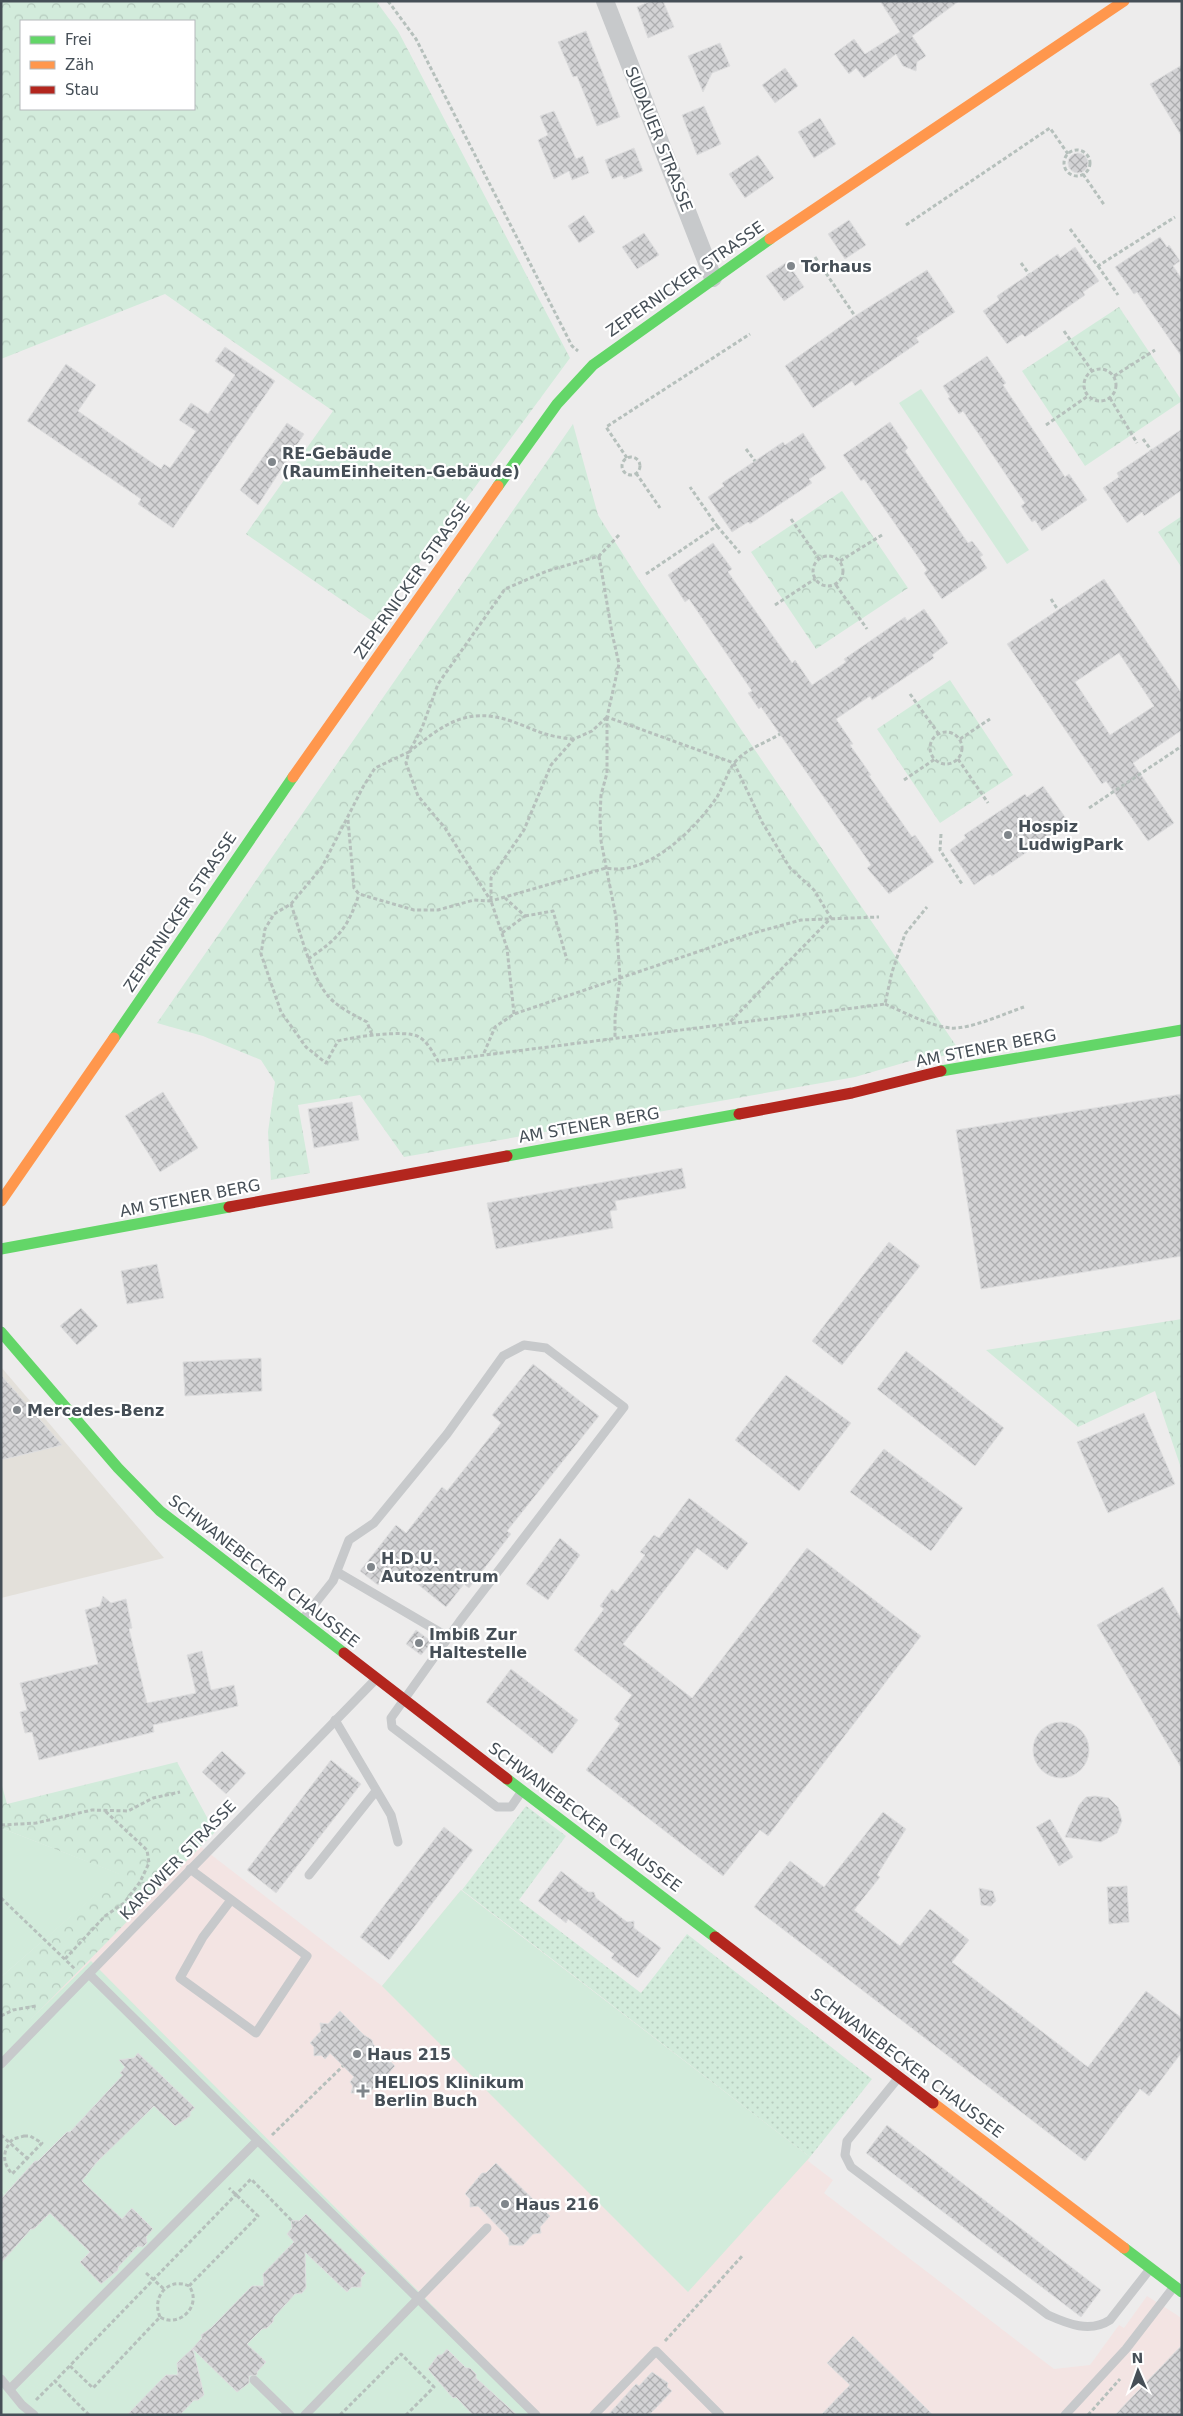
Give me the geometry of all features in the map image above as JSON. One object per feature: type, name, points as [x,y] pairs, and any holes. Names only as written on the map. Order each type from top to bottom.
[{"type":"main road","name":"ZEPERNICKER STRASSE","points":[[1,1201],[413,604],[557,404],[593,365],[713,278],[868,171],[1124,1]]},
{"type":"main road","name":"AM STENER BERG","points":[[1,1249],[852,1093],[963,1066],[1182,1030]]},
{"type":"main road","name":"SCHWANEBECKER CHAUSSEE","points":[[1,1332],[145,1498],[209,1551],[1178,2290]]},
{"type":"street","name":"SUDAUER STRASSE","points":[[605,1],[713,278]]},
{"type":"lane","points":[[302,1621],[333,1581],[349,1540],[374,1523],[447,1434],[503,1356],[524,1345],[546,1348],[624,1407],[448,1637],[391,1718],[392,1728],[497,1807],[511,1806],[522,1791]]},
{"type":"lane","points":[[337,1572],[448,1637]]},
{"type":"lane","name":"KAROWER STRASSE","points":[[1,2064],[376,1678]]},
{"type":"lane","points":[[335,1720],[391,1816],[398,1842]]},
{"type":"lane","points":[[309,1875],[376,1791]]},
{"type":"lane","points":[[190,1869],[232,1900],[307,1956],[256,2033],[180,1978],[204,1937],[232,1900]]},
{"type":"lane","points":[[86,1976],[419,2297],[536,2415]]},
{"type":"lane","points":[[899,2077],[847,2141],[845,2155],[851,2168],[1048,2315],[1065,2323],[1095,2327],[1110,2320],[1150,2269]]},
{"type":"lane","points":[[11,2388],[220,2179],[260,2143]]},
{"type":"lane","points":[[305,2415],[487,2228]]},
{"type":"lane","points":[[1065,2415],[1178,2290]]},
{"type":"lane","points":[[594,2415],[656,2351],[720,2415]]},
{"type":"lane","points":[[1,2379],[11,2388],[22,2405],[31,2412]]},
{"type":"lane","points":[[254,2380],[290,2415]]},
{"type":"path","points":[[388,1],[416,39],[572,346],[593,365]]},
{"type":"path","points":[[906,225],[1050,128],[1068,154]]},
{"type":"path","points":[[1079,150],[1086,154],[1090,165],[1083,174],[1075,176],[1068,173],[1064,166],[1068,154],[1079,150]]},
{"type":"path","points":[[1083,174],[1105,206]]},
{"type":"path","points":[[1098,266],[1175,217]]},
{"type":"path","points":[[1070,229],[1118,295]]},
{"type":"path","points":[[815,257],[855,316]]},
{"type":"path","points":[[1021,262],[1029,274]]},
{"type":"path","points":[[1064,331],[1092,371]]},
{"type":"path","points":[[627,458],[606,427],[750,334]]},
{"type":"path","points":[[1114,376],[1155,350]]},
{"type":"path","points":[[1088,396],[1084,383],[1092,371],[1102,369],[1114,376]]},
{"type":"path","points":[[1088,396],[1101,401],[1110,398],[1116,390],[1114,376]]},
{"type":"path","points":[[1046,424],[1088,396]]},
{"type":"path","points":[[1110,398],[1138,443]]},
{"type":"path","points":[[1143,439],[1151,450]]},
{"type":"path","points":[[746,449],[755,461]]},
{"type":"path","points":[[627,458],[635,458],[639,461],[640,466],[636,473]]},
{"type":"path","points":[[627,458],[623,464],[624,469],[629,474],[636,473]]},
{"type":"path","points":[[636,473],[660,508]]},
{"type":"path","points":[[690,487],[717,526],[740,553]]},
{"type":"path","points":[[791,519],[819,559]]},
{"type":"path","points":[[646,574],[717,526]]},
{"type":"path","points":[[514,1014],[514,995],[507,948],[491,901],[445,828],[418,796],[406,763],[409,752],[422,728],[438,684],[504,589],[547,571],[599,556],[620,535]]},
{"type":"path","points":[[840,561],[882,536]]},
{"type":"path","points":[[599,556],[619,664],[608,717],[607,773],[601,795],[600,817],[601,842],[616,917],[620,979],[615,1017],[616,1037]]},
{"type":"path","points":[[828,556],[840,561],[844,573],[836,584],[822,585],[815,579],[813,570],[819,559],[828,556]]},
{"type":"path","points":[[775,606],[815,579]]},
{"type":"path","points":[[836,584],[867,629]]},
{"type":"path","points":[[1050,599],[1058,610]]},
{"type":"path","points":[[910,694],[938,734]]},
{"type":"path","points":[[574,739],[552,738],[511,721],[483,714],[462,718],[434,732],[409,752],[376,768],[363,787],[322,867],[291,904],[274,914],[265,929],[260,954],[281,1012],[306,1047],[326,1063],[338,1041],[372,1035],[418,1035],[428,1044],[438,1061],[730,1022],[886,1004],[927,1022],[952,1028],[987,1020],[1024,1007]]},
{"type":"path","points":[[491,901],[490,878],[524,830],[551,764],[574,739],[592,731],[608,717]]},
{"type":"path","points":[[608,717],[734,763],[750,791],[762,822],[790,868],[814,890],[831,918]]},
{"type":"path","points":[[960,739],[990,719]]},
{"type":"path","points":[[952,733],[960,739],[962,752],[958,759],[944,764],[935,759],[930,746],[938,734],[952,733]]},
{"type":"path","points":[[348,819],[354,888],[359,894],[414,910],[438,910],[474,900],[491,901],[606,868],[620,871],[655,857],[680,840],[700,821],[719,794],[734,763],[754,746],[762,745],[780,734]]},
{"type":"path","points":[[1089,808],[1182,746]]},
{"type":"path","points":[[904,780],[935,759]]},
{"type":"path","points":[[958,759],[988,803]]},
{"type":"path","points":[[941,834],[940,850],[962,884]]},
{"type":"path","points":[[308,959],[332,943],[342,932],[352,915],[359,894]]},
{"type":"path","points":[[504,897],[525,916]]},
{"type":"path","points":[[291,904],[308,959],[328,996],[346,1011],[367,1022],[372,1035]]},
{"type":"path","points":[[886,1004],[892,972],[905,934],[927,907]]},
{"type":"path","points":[[502,933],[525,916],[553,910],[567,960]]},
{"type":"path","points":[[484,1054],[495,1027],[514,1014],[750,934],[801,920],[879,917]]},
{"type":"path","points":[[730,1022],[831,918]]},
{"type":"path","points":[[1,1825],[36,1823],[92,1810],[128,1811],[153,1798],[180,1792]]},
{"type":"path","points":[[65,1959],[105,1916],[124,1903],[140,1882],[149,1863],[147,1850],[104,1810]]},
{"type":"path","points":[[1,1898],[65,1959],[86,1976]]},
{"type":"path","points":[[1,2016],[13,2010],[41,2005],[50,2013]]},
{"type":"path","points":[[260,2143],[344,2066]]},
{"type":"path","points":[[1,2135],[28,2159]]},
{"type":"path","points":[[24,2136],[30,2136],[42,2143],[12,2174],[4,2159],[6,2147],[10,2143],[24,2136]]},
{"type":"path","points":[[189,2286],[258,2216],[220,2179]]},
{"type":"path","points":[[31,2412],[55,2381],[251,2179],[294,2223]]},
{"type":"path","points":[[656,2351],[743,2255]]},
{"type":"path","points":[[136,2263],[164,2290]]},
{"type":"path","points":[[181,2283],[189,2286],[194,2294],[194,2304],[187,2313],[178,2321],[167,2321],[160,2317],[156,2309],[157,2300],[164,2290],[171,2284],[181,2283]]},
{"type":"path","points":[[70,2366],[93,2388],[160,2317]]},
{"type":"path","points":[[340,2415],[401,2354],[434,2387],[406,2415]]},
{"type":"path","points":[[55,2381],[89,2415]]},
{"type":"shaded area","points":[[1,1367],[164,1558],[1,1598]]},
{"type":"shaded area","name":"HELIOS Klinikum Berlin Buch","points":[[188,1837],[382,1986],[461,1890],[810,2157],[808,2161],[833,2180],[824,2193],[1054,2369],[1090,2365],[1119,2325],[1124,2328],[1147,2296],[1177,2315],[1182,2319],[1182,2415],[1,2415],[1,2025]]},
{"type":"green space","points":[[1,1],[376,1],[398,31],[570,358],[375,623],[246,534],[333,411],[165,294],[1,359]]},
{"type":"green space","points":[[1119,307],[1182,401],[1085,466],[1022,371]]},
{"type":"green space","points":[[921,389],[1029,550],[1007,564],[899,403]]},
{"type":"green space","points":[[573,424],[598,515],[638,578],[961,1053],[910,1061],[855,1077],[404,1157],[360,1095],[298,1105],[310,1173],[271,1180],[268,1132],[275,1082],[261,1060],[203,1036],[157,1023]]},
{"type":"green space","points":[[842,491],[908,588],[816,649],[751,552]]},
{"type":"green space","points":[[1182,516],[1182,568],[1158,532]]},
{"type":"green space","points":[[950,680],[1013,775],[940,823],[877,729]]},
{"type":"green space","points":[[1182,1319],[1182,1471],[1155,1391],[1078,1427],[986,1350]]},
{"type":"green space","points":[[177,1762],[215,1832],[1,2050],[1,1977],[119,1874],[1,1828],[1,1782],[7,1804]]},
{"type":"green space","points":[[526,1806],[566,1836],[519,1900],[641,1993],[687,1934],[872,2079],[810,2157],[462,1890]]},
{"type":"green space","points":[[1,1828],[120,1874],[1,1977]]},
{"type":"green space","points":[[461,1890],[810,2157],[688,2292],[382,1986]]},
{"type":"green space","points":[[91,1961],[541,2415],[1,2415],[1,2048]]},
{"type":"building","points":[[651,1],[663,1],[674,27],[648,38],[637,7]]},
{"type":"building","points":[[880,1],[959,1],[912,36],[926,56],[917,62],[916,71],[903,66],[896,54],[864,78],[856,68],[849,74],[834,54],[854,39],[865,54],[900,32]]},
{"type":"building","points":[[586,31],[620,117],[597,126],[577,76],[573,77],[558,42]]},
{"type":"building","points":[[720,43],[730,66],[712,73],[703,92],[688,56]]},
{"type":"building","points":[[1182,65],[1182,137],[1150,84]]},
{"type":"building","points":[[785,68],[798,86],[775,103],[762,85]]},
{"type":"building","points":[[704,106],[721,144],[697,155],[682,115]]},
{"type":"building","points":[[554,111],[576,159],[583,156],[589,173],[572,180],[569,171],[554,179],[538,140],[548,135],[540,116]]},
{"type":"building","points":[[820,118],[836,144],[814,158],[798,132]]},
{"type":"building","points":[[634,148],[643,171],[624,179],[622,175],[612,179],[605,160]]},
{"type":"building","points":[[1078,153],[1085,156],[1088,163],[1085,170],[1078,173],[1071,170],[1068,163],[1071,156]]},
{"type":"building","points":[[758,155],[774,178],[745,198],[729,174]]},
{"type":"building","points":[[584,215],[595,232],[579,243],[568,226]]},
{"type":"building","points":[[849,220],[866,245],[845,259],[828,234]]},
{"type":"building","points":[[644,233],[659,255],[637,269],[622,247]]},
{"type":"building","points":[[1160,237],[1167,247],[1169,245],[1180,261],[1173,266],[1182,279],[1182,357],[1137,292],[1134,294],[1115,267]]},
{"type":"building","points":[[1075,247],[1099,281],[1083,292],[1085,295],[1025,337],[1022,334],[1007,344],[983,311],[999,300],[997,296],[1058,254],[1060,258]]},
{"type":"building","points":[[787,262],[804,287],[784,301],[766,276]]},
{"type":"building","points":[[927,270],[955,312],[916,338],[919,342],[855,386],[852,381],[813,408],[785,366],[855,316]]},
{"type":"building","points":[[225,347],[275,381],[173,528],[138,504],[141,499],[27,421],[66,364],[96,385],[78,411],[161,469],[164,464],[170,468],[196,431],[179,420],[191,403],[208,414],[235,375],[215,361]]},
{"type":"building","points":[[987,356],[1006,383],[1003,385],[1065,477],[1069,474],[1087,500],[1042,531],[1035,520],[1032,522],[1021,506],[1025,503],[963,411],[959,414],[948,398],[950,397],[943,386]]},
{"type":"building","points":[[890,422],[908,448],[905,451],[968,543],[972,541],[983,555],[980,557],[987,568],[942,599],[924,573],[927,570],[864,479],[861,481],[843,455]]},
{"type":"building","name":"RE-Gebäude (RaumEinheiten-Gebäude)","points":[[287,423],[304,434],[258,505],[240,490]]},
{"type":"building","points":[[1182,429],[1182,490],[1144,516],[1142,512],[1127,523],[1103,488],[1119,477],[1117,473]]},
{"type":"building","points":[[803,433],[826,468],[809,479],[812,483],[750,524],[748,522],[732,532],[708,497],[724,486],[722,483],[783,442],[785,445]]},
{"type":"building","points":[[713,543],[732,569],[728,572],[792,663],[795,660],[812,685],[846,662],[844,659],[905,617],[907,621],[924,609],[948,643],[932,655],[934,658],[872,700],[870,696],[836,719],[853,744],[850,745],[871,775],[869,776],[912,837],[915,835],[934,862],[889,894],[867,868],[871,865],[761,707],[759,709],[748,693],[752,691],[689,599],[685,602],[668,575]]},
{"type":"building","points":[[1104,579],[1182,694],[1182,730],[1133,763],[1174,823],[1148,841],[1106,781],[1102,784],[1007,644]],"holes":[[[1119,653],[1154,706],[1110,735],[1075,682]]]},
{"type":"building","name":"Hospiz LudwigPark","points":[[1043,786],[1067,820],[1051,831],[1053,834],[992,876],[990,874],[974,885],[950,850],[966,838],[964,835],[1025,794],[1027,797]]},
{"type":"building","points":[[163,1092],[198,1148],[160,1172],[125,1116]]},
{"type":"building","points":[[1182,1094],[1182,1256],[981,1289],[956,1130]]},
{"type":"building","points":[[352,1102],[359,1140],[314,1148],[308,1109]]},
{"type":"building","points":[[682,1168],[686,1188],[615,1201],[617,1210],[610,1211],[613,1228],[496,1249],[487,1203]]},
{"type":"building","points":[[889,1242],[920,1266],[842,1365],[812,1341]]},
{"type":"building","points":[[157,1264],[164,1298],[127,1304],[121,1271]]},
{"type":"building","points":[[81,1308],[98,1326],[77,1345],[60,1326]]},
{"type":"building","points":[[906,1351],[1004,1428],[975,1466],[877,1389]]},
{"type":"building","points":[[261,1358],[262,1391],[185,1396],[183,1362]]},
{"type":"building","points":[[533,1364],[599,1416],[507,1531],[511,1534],[469,1588],[464,1584],[446,1607],[410,1578],[406,1583],[389,1570],[378,1585],[360,1571],[396,1525],[406,1533],[442,1487],[447,1491],[501,1423],[492,1415]]},
{"type":"building","name":"Mercedes-Benz","points":[[1,1375],[62,1445],[1,1460]]},
{"type":"building","points":[[786,1375],[851,1423],[799,1491],[735,1440]]},
{"type":"building","points":[[1144,1413],[1175,1484],[1108,1513],[1077,1442]]},
{"type":"building","points":[[884,1449],[963,1508],[931,1551],[850,1492]]},
{"type":"building","points":[[689,1498],[748,1543],[727,1570],[697,1548],[623,1644],[692,1698],[807,1548],[921,1636],[768,1836],[760,1830],[723,1876],[586,1770],[620,1724],[614,1719],[632,1695],[574,1650],[604,1609],[600,1606],[612,1589],[617,1592],[645,1555],[640,1552],[654,1535],[659,1538]]},
{"type":"building","points":[[560,1538],[580,1555],[548,1600],[526,1584]]},
{"type":"building","points":[[1163,1587],[1182,1620],[1182,1769],[1097,1625]]},
{"type":"building","points":[[103,1596],[111,1603],[126,1599],[132,1628],[129,1629],[147,1703],[196,1693],[187,1655],[202,1651],[211,1690],[234,1685],[238,1706],[153,1725],[154,1732],[39,1760],[32,1732],[25,1733],[20,1712],[27,1710],[20,1683],[98,1664],[85,1610],[100,1606]]},
{"type":"building","name":"Imbiß Zur Haltestelle","points":[[416,1630],[432,1642],[421,1655],[406,1644]]},
{"type":"building","points":[[511,1669],[578,1720],[552,1754],[486,1702]]},
{"type":"building","points":[[1061,1722],[1072,1724],[1081,1730],[1087,1739],[1089,1750],[1087,1761],[1081,1770],[1072,1776],[1061,1778],[1050,1776],[1041,1770],[1035,1761],[1033,1750],[1035,1739],[1041,1730],[1050,1724]]},
{"type":"building","points":[[222,1751],[246,1773],[226,1794],[202,1772]]},
{"type":"building","points":[[331,1760],[361,1784],[276,1893],[247,1870]]},
{"type":"building","points":[[1086,1797],[1109,1798],[1118,1807],[1122,1821],[1117,1833],[1101,1842],[1065,1837],[1079,1805]]},
{"type":"building","points":[[883,1812],[906,1829],[877,1875],[880,1877],[854,1910],[900,1946],[930,1909],[969,1940],[952,1962],[1088,2067],[1146,1991],[1182,2018],[1182,2052],[1149,2096],[1140,2089],[1085,2161],[754,1907],[790,1861],[824,1887]]},
{"type":"building","points":[[1050,1819],[1073,1857],[1059,1866],[1036,1827]]},
{"type":"building","points":[[444,1827],[473,1850],[389,1960],[360,1937]]},
{"type":"building","points":[[561,1871],[588,1892],[594,1892],[596,1898],[627,1922],[634,1921],[634,1928],[661,1948],[638,1978],[611,1958],[614,1954],[568,1919],[566,1923],[538,1901]]},
{"type":"building","points":[[1127,1886],[1129,1922],[1109,1924],[1107,1887]]},
{"type":"building","points":[[979,1888],[993,1891],[996,1901],[991,1906],[981,1905]]},
{"type":"building","name":"Haus 215","points":[[340,2011],[364,2035],[372,2040],[373,2044],[395,2066],[385,2077],[386,2084],[377,2085],[365,2097],[360,2093],[351,2093],[353,2086],[350,2082],[354,2077],[330,2053],[325,2059],[321,2055],[314,2056],[314,2047],[310,2043],[321,2031],[320,2023],[328,2024]]},
{"type":"building","points":[[138,2053],[195,2108],[190,2112],[190,2116],[175,2126],[154,2106],[96,2163],[82,2181],[122,2219],[132,2208],[153,2229],[146,2237],[147,2243],[143,2247],[138,2246],[118,2267],[118,2270],[101,2284],[80,2262],[90,2252],[50,2213],[34,2229],[31,2229],[1,2263],[1,2199],[35,2161],[38,2161],[67,2132],[70,2132],[123,2075],[120,2073],[125,2067],[119,2060],[134,2058]]},
{"type":"building","points":[[887,2125],[1101,2290],[1081,2317],[866,2153]]},
{"type":"building","name":"Haus 216","points":[[496,2163],[550,2216],[540,2227],[541,2233],[533,2234],[523,2245],[509,2245],[509,2238],[478,2206],[470,2207],[470,2199],[465,2194],[482,2173],[486,2173]]},
{"type":"building","points":[[306,2214],[366,2273],[361,2278],[361,2287],[352,2287],[347,2292],[305,2252],[306,2288],[302,2293],[295,2294],[274,2317],[273,2322],[267,2328],[262,2329],[247,2344],[266,2362],[257,2372],[257,2375],[249,2376],[249,2383],[237,2392],[193,2349],[204,2395],[198,2400],[194,2400],[180,2415],[127,2415],[166,2375],[178,2375],[177,2363],[202,2338],[201,2335],[211,2328],[252,2286],[264,2286],[263,2274],[294,2242],[287,2234],[292,2228],[291,2220],[299,2221]]},
{"type":"building","points":[[853,2336],[933,2415],[821,2415],[850,2385],[827,2363]]},
{"type":"building","points":[[1182,2345],[1182,2415],[1115,2415]]},
{"type":"building","points":[[447,2349],[466,2368],[470,2368],[476,2374],[476,2378],[517,2415],[473,2415],[456,2397],[453,2398],[428,2369],[438,2355],[442,2355]]},
{"type":"building","points":[[652,2372],[668,2383],[667,2387],[672,2391],[649,2415],[608,2415],[636,2384],[639,2386]]},
{"type":"traffic: fast","points":[[498,486],[557,404],[593,365],[770,239]]},
{"type":"traffic: fast","points":[[114,1038],[293,777]]},
{"type":"traffic: fast","points":[[941,1071],[1182,1030]]},
{"type":"traffic: fast","points":[[507,1156],[739,1114]]},
{"type":"traffic: fast","points":[[1,1249],[229,1207]]},
{"type":"traffic: fast","points":[[1,1332],[118,1468],[160,1511],[344,1653]]},
{"type":"traffic: fast","points":[[507,1779],[715,1937]]},
{"type":"traffic: fast","points":[[1124,2248],[1182,2292]]},
{"type":"traffic: slow","points":[[770,239],[1124,1]]},
{"type":"traffic: slow","points":[[293,777],[498,486]]},
{"type":"traffic: slow","points":[[1,1201],[114,1038]]},
{"type":"traffic: slow","points":[[933,2103],[1124,2248]]},
{"type":"traffic: jam","points":[[739,1114],[852,1093],[941,1071]]},
{"type":"traffic: jam","points":[[229,1207],[507,1156]]},
{"type":"traffic: jam","points":[[344,1653],[507,1779]]},
{"type":"traffic: jam","points":[[715,1937],[933,2103]]},
{"type":"place","name":"Torhaus","points":[[791,266]]},
{"type":"place","name":"RE-Gebäude (RaumEinheiten-Gebäude)","points":[[272,462]]},
{"type":"place","name":"Hospiz LudwigPark","points":[[1008,835]]},
{"type":"place","name":"Mercedes-Benz","points":[[17,1410]]},
{"type":"place","name":"H.D.U. Autozentrum","points":[[371,1567]]},
{"type":"place","name":"Imbiß Zur Haltestelle","points":[[419,1643]]},
{"type":"place","name":"Haus 215","points":[[357,2054]]},
{"type":"place","name":"HELIOS Klinikum Berlin Buch","points":[[363,2091]]},
{"type":"place","name":"Haus 216","points":[[505,2204]]}]
